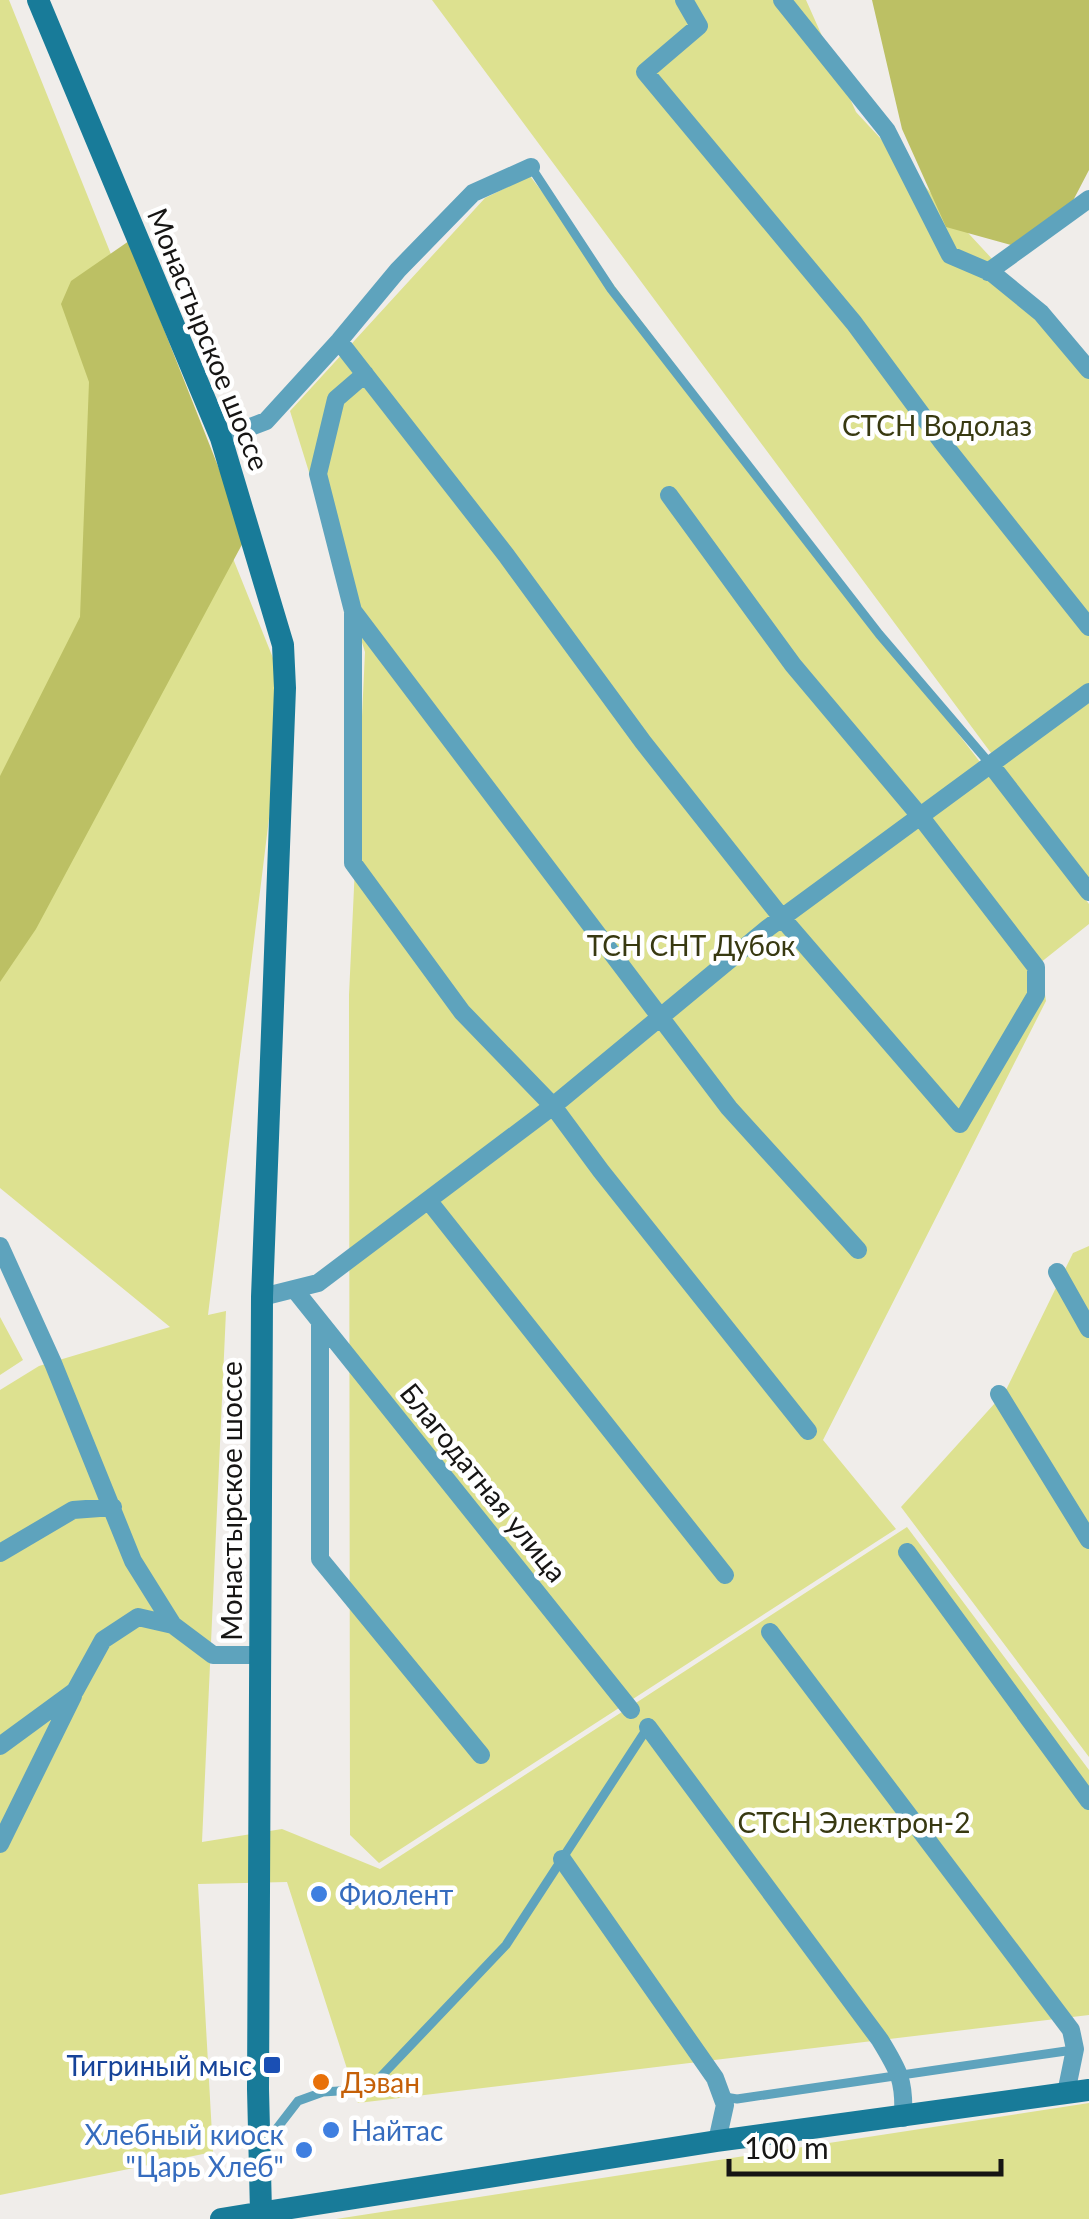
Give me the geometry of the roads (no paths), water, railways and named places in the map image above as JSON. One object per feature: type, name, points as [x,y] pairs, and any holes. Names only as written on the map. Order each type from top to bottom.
[{"type":"main road","name":"Монастырское шоссе","points":[[38,0],[220,438],[283,645],[262,1297],[261,2212]]},
{"type":"main road","points":[[220,2219],[261,2212],[314,2212],[717,2141],[1077,2092]]},
{"type":"street","points":[[684,0],[699,26],[646,72],[854,323],[942,442],[1089,627]]},
{"type":"street","points":[[782,0],[887,132],[950,256],[988,272],[1041,313],[1089,370]]},
{"type":"street","points":[[220,438],[266,421],[398,270],[474,193],[531,167]]},
{"type":"street","points":[[988,272],[1089,199]]},
{"type":"street","points":[[339,341],[506,555],[643,742],[782,918],[960,1124],[1036,994],[1036,966],[920,816],[794,665],[669,495]]},
{"type":"street","points":[[365,374],[336,399],[318,474],[353,611],[353,863],[462,1012],[554,1106],[808,1431]]},
{"type":"street","points":[[353,611],[729,1108],[858,1250]]},
{"type":"street","points":[[262,1297],[318,1283],[554,1106],[782,918],[1089,692]]},
{"type":"street","points":[[991,766],[1089,892]]},
{"type":"street","points":[[428,1200],[725,1575]]},
{"type":"street","points":[[0,1246],[133,1561],[173,1625],[213,1655],[260,1655]]},
{"type":"street","points":[[1057,1272],[1089,1329]]},
{"type":"street","name":"Благодатная улица","points":[[294,1289],[632,1710]]},
{"type":"street","points":[[320,1322],[320,1560],[480,1755]]},
{"type":"street","points":[[1000,1394],[1089,1540]]},
{"type":"street","points":[[0,1553],[73,1510],[113,1508]]},
{"type":"street","points":[[907,1552],[1089,1801]]},
{"type":"street","points":[[0,1844],[103,1640],[138,1616],[173,1625]]},
{"type":"street","points":[[770,1632],[1071,2030],[1076,2049],[1077,2092]]},
{"type":"street","points":[[0,1746],[75,1691]]},
{"type":"street","points":[[648,1726],[880,2040],[901,2074],[903,2118]]},
{"type":"street","points":[[562,1859],[715,2078],[725,2097],[717,2141]]},
{"type":"lane","points":[[531,167],[612,289],[879,634],[991,766]]},
{"type":"lane","points":[[259,2152],[298,2101],[323,2092],[369,2090],[506,1945],[648,1726]]},
{"type":"lane","points":[[725,2097],[737,2099],[1076,2049]]},
{"type":"place","name":"Фиолент","points":[[319,1894]]},
{"type":"place","name":"Тигриный мыс","points":[[272,2065]]},
{"type":"place","name":"Дэван","points":[[321,2082]]},
{"type":"place","name":"Найтас","points":[[331,2130]]},
{"type":"place","name":"Хлебный киоск \"Царь Хлеб\"","points":[[304,2150]]},
{"type":"park label","name":"СТСН Водолаз","points":[[937,425]]},
{"type":"park label","name":"ТСН СНТ Дубок","points":[[691,945]]},
{"type":"park label","name":"СТСН Электрон-2","points":[[854,1822]]}]
